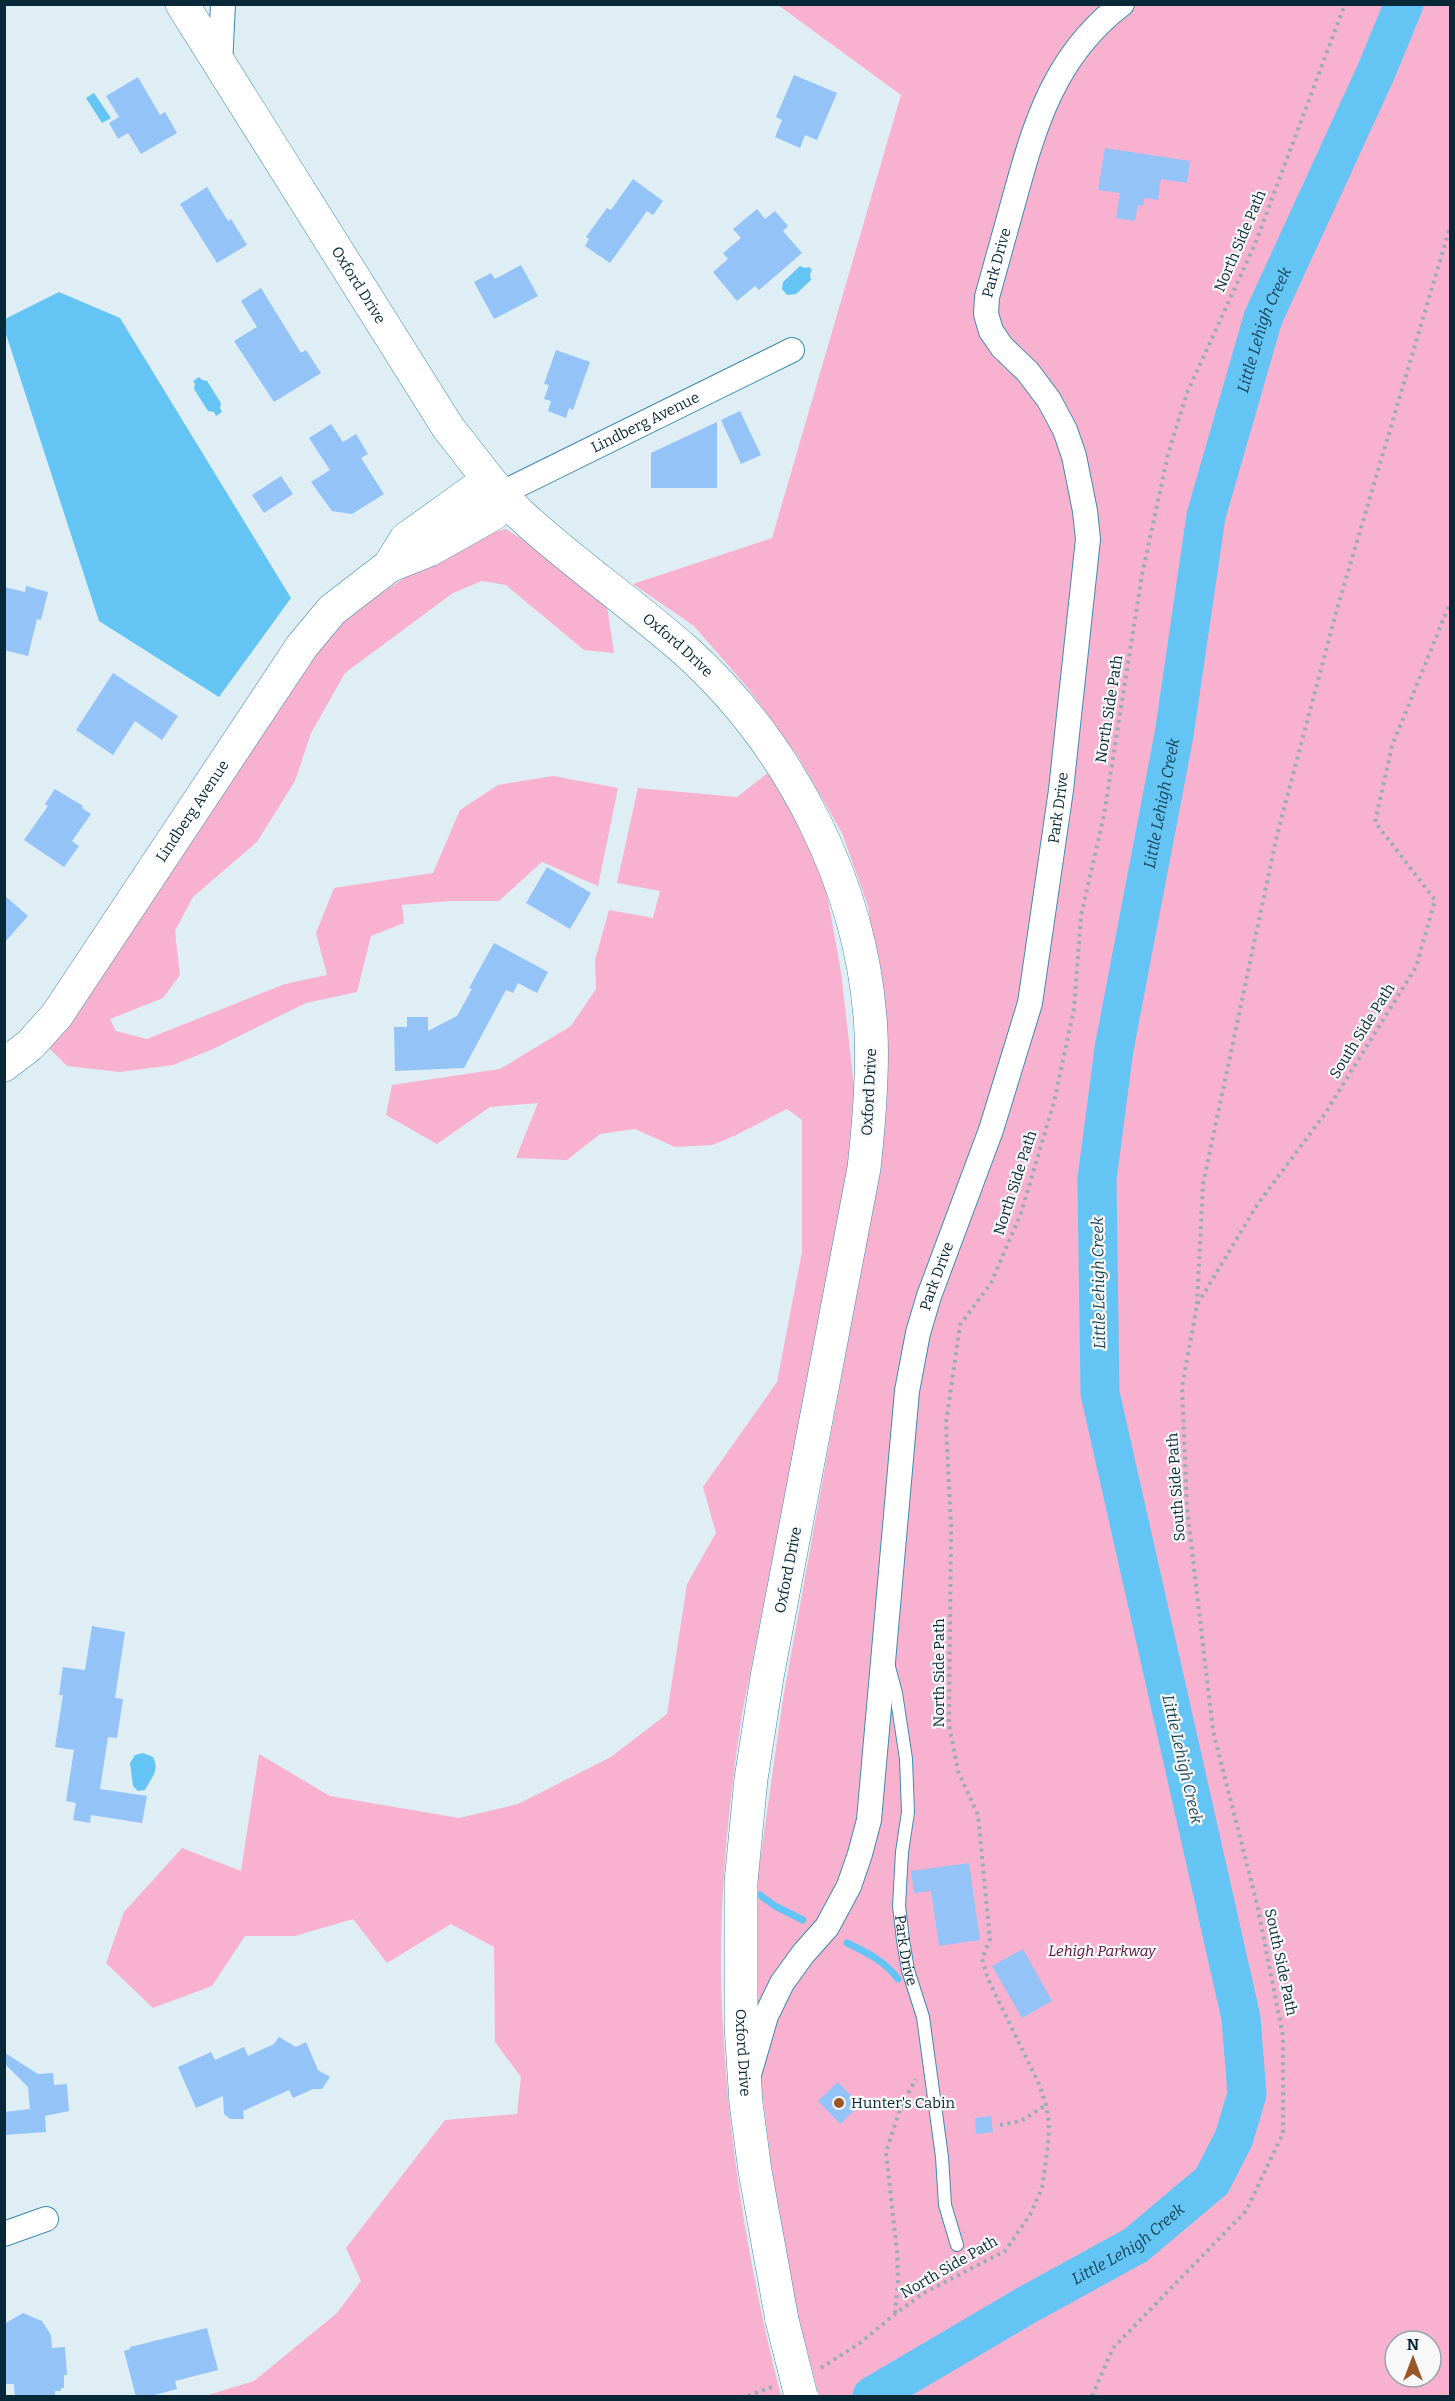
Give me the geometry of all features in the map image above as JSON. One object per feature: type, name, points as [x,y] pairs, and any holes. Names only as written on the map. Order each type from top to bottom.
[{"type":"main road","name":"Oxford Drive","points":[[182,4],[449,429],[500,494],[520,515],[573,561],[687,652],[727,692],[762,736],[794,783],[819,829],[844,896],[865,977],[871,1031],[872,1086],[864,1168],[767,1677],[751,1779],[739,1925],[741,2026],[746,2103],[755,2171],[782,2320],[800,2383]]},
{"type":"main road","name":"Lindberg Avenue","points":[[4,1065],[30,1045],[57,1016],[302,646],[332,610],[389,566],[406,539],[474,492],[500,494]]},
{"type":"street","points":[[220,65],[223,4]]},
{"type":"street","name":"Park Drive","points":[[746,2103],[752,2062],[766,2016],[782,1983],[827,1927],[849,1886],[869,1820],[907,1391],[918,1333],[928,1296],[991,1130],[1030,1003],[1061,790],[1088,539],[1074,456],[1065,430],[1049,400],[1028,372],[1002,347],[991,331],[986,314],[987,297],[1030,144],[1044,104],[1062,71],[1083,42],[1122,4]]},
{"type":"street","name":"Lindberg Avenue","points":[[500,494],[792,350]]},
{"type":"street","points":[[4,2234],[46,2219]]},
{"type":"lane","name":"Park Drive","points":[[885,1654],[896,1693],[906,1759],[908,1812],[902,1852],[899,1906],[908,1970],[923,2017],[942,2157],[945,2205],[957,2245]]},
{"type":"path","name":"North Side Path","points":[[748,2397],[800,2383],[860,2343],[924,2293],[1005,2251],[1030,2215],[1041,2188],[1048,2146],[1049,2123],[1046,2105],[1039,2084],[988,1979],[982,1959],[990,1939],[978,1815],[958,1772],[949,1725],[951,1526],[946,1424],[960,1325],[992,1283],[1021,1213],[1054,1102],[1074,1009],[1081,915],[1104,814],[1142,575],[1168,454],[1187,393],[1255,244],[1346,4]]},
{"type":"path","points":[[1197,1305],[1203,1184],[1278,835],[1337,609],[1450,227]]},
{"type":"path","name":"South Side Path","points":[[1092,2397],[1113,2348],[1246,2211],[1284,2133],[1284,2036],[1257,1904],[1213,1731],[1187,1508],[1182,1387],[1197,1305],[1257,1205],[1324,1115],[1416,967],[1435,900],[1376,822],[1392,746],[1450,603]]},
{"type":"path","points":[[895,2314],[898,2282],[897,2252],[886,2152],[901,2106],[913,2081],[930,2063]]},
{"type":"path","points":[[1000,2125],[1021,2121],[1046,2105]]},
{"type":"green space","name":"Lehigh Parkway","points":[[778,5],[1450,5],[1450,2396],[819,2396],[798,2315],[775,2195],[752,2010],[754,1904],[783,1699],[870,1219],[878,979],[868,906],[842,833],[799,758],[748,688],[694,626],[633,584],[772,538],[901,95]]},
{"type":"green space","points":[[506,529],[607,606],[614,653],[584,650],[506,585],[482,581],[453,593],[345,673],[311,733],[295,781],[257,842],[193,897],[175,931],[180,975],[163,998],[110,1019],[116,1031],[147,1039],[285,984],[327,975],[316,933],[334,888],[433,873],[460,810],[498,785],[553,776],[618,788],[598,886],[542,862],[499,901],[451,901],[402,905],[404,923],[371,936],[357,992],[306,1003],[211,1050],[173,1065],[120,1072],[67,1066],[46,1045],[332,626],[427,563],[470,539]]},
{"type":"green space","points":[[769,772],[799,824],[825,883],[841,972],[857,1112],[846,1188],[742,1714],[729,1811],[724,1877],[721,1976],[732,2135],[747,2240],[781,2396],[205,2396],[254,2381],[337,2313],[361,2281],[346,2248],[445,2120],[517,2114],[521,2077],[495,2042],[494,1947],[451,1924],[387,1963],[353,1919],[295,1936],[245,1936],[212,1986],[153,2008],[106,1963],[124,1912],[182,1848],[241,1871],[259,1754],[330,1796],[459,1818],[518,1804],[611,1757],[667,1714],[687,1584],[716,1533],[703,1487],[777,1382],[802,1252],[802,1120],[787,1109],[712,1145],[675,1147],[635,1129],[600,1134],[567,1160],[516,1158],[538,1103],[490,1107],[437,1144],[386,1115],[392,1085],[500,1069],[571,1026],[596,989],[595,960],[609,910],[653,918],[660,891],[617,883],[638,788],[737,797]]},
{"type":"water","points":[[94,93],[111,118],[102,123],[86,98]]},
{"type":"water","points":[[800,266],[809,267],[812,270],[811,280],[796,294],[787,295],[782,289],[783,282]]},
{"type":"water","points":[[59,292],[120,318],[291,598],[219,697],[99,621],[5,331],[5,319]]},
{"type":"water","points":[[199,377],[207,381],[221,403],[222,412],[216,416],[214,412],[208,411],[194,389],[193,381]]},
{"type":"water","points":[[143,1753],[153,1757],[156,1766],[145,1790],[138,1791],[133,1786],[130,1763],[135,1755]]},
{"type":"building","points":[[794,75],[837,93],[817,140],[805,135],[800,148],[775,137],[782,120],[776,117]]},
{"type":"building","points":[[138,77],[160,115],[165,112],[177,133],[141,154],[128,133],[118,139],[109,123],[119,117],[106,96]]},
{"type":"building","points":[[1105,148],[1190,161],[1187,183],[1161,179],[1158,200],[1144,198],[1143,206],[1138,205],[1135,221],[1116,218],[1120,193],[1098,190]]},
{"type":"building","points":[[633,179],[663,201],[653,215],[647,211],[610,263],[585,246],[589,239],[586,237],[607,208],[611,210]]},
{"type":"building","points":[[207,187],[228,221],[231,219],[247,245],[217,263],[180,204]]},
{"type":"building","points":[[757,209],[765,219],[775,211],[788,226],[783,231],[802,253],[759,290],[755,286],[737,301],[713,272],[728,259],[723,253],[741,238],[733,229]]},
{"type":"building","points":[[521,265],[538,296],[494,319],[474,282],[491,273],[495,279]]},
{"type":"building","points":[[261,288],[301,353],[306,350],[321,373],[274,402],[234,341],[257,327],[241,301]]},
{"type":"building","points":[[556,350],[590,362],[573,410],[569,408],[566,418],[548,411],[551,401],[544,399],[549,385],[544,384]]},
{"type":"building","points":[[740,411],[761,455],[741,464],[721,420]]},
{"type":"building","points":[[717,422],[717,488],[651,488],[651,453]]},
{"type":"building","points":[[331,424],[343,442],[356,434],[368,454],[361,458],[384,494],[352,514],[332,511],[311,482],[330,470],[309,438]]},
{"type":"building","points":[[281,476],[293,494],[264,513],[252,495]]},
{"type":"building","points":[[26,586],[48,592],[41,620],[37,619],[28,656],[4,650],[4,587],[25,592]]},
{"type":"building","points":[[113,673],[178,716],[162,740],[135,721],[113,755],[76,730]]},
{"type":"building","points":[[55,789],[83,806],[82,808],[91,814],[72,841],[79,846],[64,867],[24,840],[48,806],[45,804]]},
{"type":"building","points":[[547,867],[591,893],[570,929],[526,903]]},
{"type":"building","points":[[4,895],[28,916],[4,943]]},
{"type":"building","points":[[494,943],[548,972],[537,993],[518,983],[513,993],[506,990],[464,1068],[395,1071],[394,1027],[407,1027],[407,1017],[428,1017],[428,1031],[457,1016],[472,989],[469,988]]},
{"type":"building","points":[[92,1626],[125,1632],[115,1698],[123,1699],[117,1738],[108,1737],[100,1789],[147,1796],[142,1823],[91,1815],[90,1823],[73,1820],[76,1803],[66,1801],[74,1750],[55,1747],[63,1695],[59,1695],[63,1667],[85,1670]]},
{"type":"building","points":[[969,1863],[980,1940],[939,1946],[931,1891],[914,1893],[911,1871]]},
{"type":"building","points":[[1023,1949],[1052,2001],[1022,2018],[992,1966]]},
{"type":"building","points":[[279,2037],[296,2047],[306,2042],[318,2070],[330,2077],[322,2089],[313,2089],[293,2098],[289,2090],[243,2111],[244,2119],[230,2119],[224,2114],[223,2096],[196,2108],[178,2067],[211,2052],[215,2060],[244,2047],[248,2056],[274,2044]]},
{"type":"building","points":[[5,2053],[38,2074],[53,2073],[54,2085],[67,2084],[69,2111],[45,2116],[46,2132],[4,2135],[4,2112],[30,2109],[28,2087],[4,2063]]},
{"type":"building","name":"Hunter's Cabin","points":[[838,2082],[860,2105],[840,2124],[818,2101]]},
{"type":"building","points":[[991,2116],[993,2132],[976,2134],[975,2118]]},
{"type":"building","points":[[23,2313],[42,2321],[51,2335],[52,2348],[65,2347],[67,2375],[64,2375],[64,2388],[61,2388],[61,2391],[55,2391],[55,2397],[15,2397],[14,2384],[4,2384],[4,2324]]},
{"type":"building","points":[[207,2328],[218,2370],[175,2381],[177,2389],[147,2397],[136,2397],[124,2351],[130,2347]]},
{"type":"waterway","name":"Little Lehigh Creek","points":[[872,2396],[1025,2306],[1136,2245],[1212,2181],[1234,2138],[1247,2094],[1241,2018],[1100,1393],[1097,1179],[1114,1049],[1174,735],[1206,516],[1263,318],[1376,72],[1404,4]]},
{"type":"waterway","points":[[760,1895],[775,1906],[803,1920]]},
{"type":"waterway","points":[[847,1943],[881,1962],[898,1979]]},
{"type":"place","name":"Hunter's Cabin","points":[[839,2103]]}]
